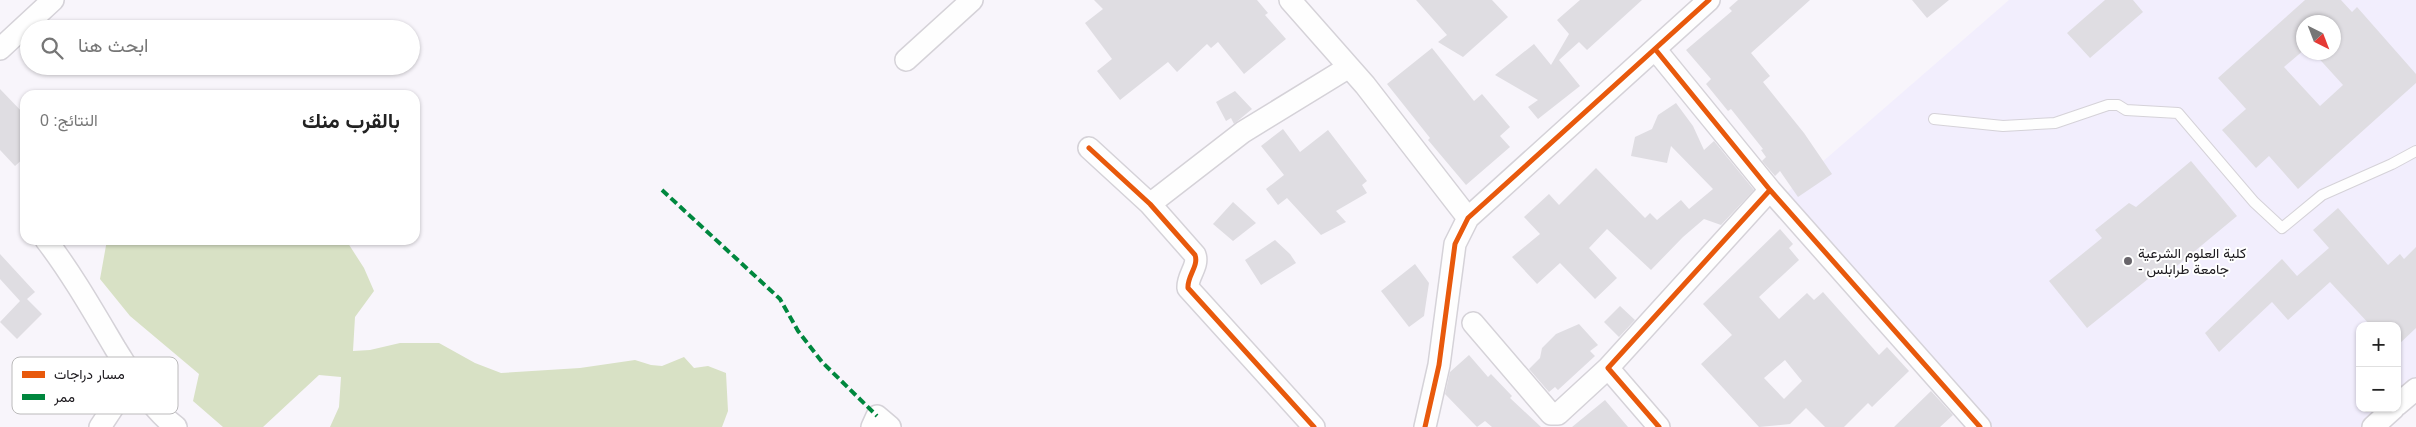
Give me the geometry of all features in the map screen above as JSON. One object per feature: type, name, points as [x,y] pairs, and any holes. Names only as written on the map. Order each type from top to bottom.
[{"type":"street","points":[[31,20],[52,0]]},
{"type":"street","points":[[906,60],[972,0]]},
{"type":"street","points":[[1290,0],[1349,67],[1468,218]]},
{"type":"street","points":[[1425,427],[1439,364],[1455,244],[1468,218],[1709,0]]},
{"type":"street","points":[[0,49],[20,30]]},
{"type":"street","points":[[1655,49],[1770,190],[1973,424]]},
{"type":"street","points":[[1150,204],[1243,132],[1349,67]]},
{"type":"street","points":[[1088,148],[1150,204],[1197,257],[1188,288],[1314,427]]},
{"type":"street","points":[[1473,322],[1551,414],[1558,414],[1608,368],[1770,190]]},
{"type":"street","points":[[50,245],[63,262],[121,357]]},
{"type":"street","points":[[1608,368],[1659,427]]},
{"type":"street","points":[[2401,402],[2416,389]]},
{"type":"street","points":[[2374,427],[2390,412]]},
{"type":"street","points":[[100,427],[109,414]]},
{"type":"street","points":[[161,414],[176,427]]},
{"type":"street","points":[[872,427],[877,416],[890,427]]},
{"type":"lane","points":[[1934,119],[2003,126],[2055,122],[2108,105],[2118,105],[2126,110],[2178,113],[2254,202],[2282,228],[2322,195],[2392,164],[2416,151]]},
{"type":"shaded area","name":"كلية العلوم الشرعية - جامعة طرابلس","points":[[2009,0],[2416,0],[2416,377],[2401,390],[2401,322],[2356,322],[2356,412],[2378,412],[2361,427],[1987,427],[1783,196]]},
{"type":"green space","points":[[106,245],[349,245],[364,268],[374,291],[355,317],[353,351],[370,350],[400,343],[439,343],[475,363],[501,373],[580,368],[635,360],[662,366],[684,357],[694,368],[708,366],[726,373],[728,411],[722,427],[330,427],[339,407],[341,377],[319,375],[263,427],[223,427],[193,401],[199,374],[130,316],[100,279]]},
{"type":"building","points":[[1094,0],[1257,0],[1268,13],[1265,15],[1286,39],[1244,74],[1218,42],[1211,48],[1207,44],[1177,72],[1168,62],[1120,100],[1097,71],[1112,59],[1085,23],[1103,9]]},
{"type":"building","points":[[1416,0],[1492,0],[1508,17],[1463,57],[1438,42],[1447,35]]},
{"type":"building","points":[[1580,0],[1642,0],[1587,50],[1579,42],[1559,60],[1580,86],[1538,119],[1528,107],[1538,100],[1495,75],[1534,44],[1551,65],[1569,34],[1557,20]]},
{"type":"building","points":[[1738,0],[1810,0],[1751,53],[1770,76],[1763,82],[1804,133],[1832,174],[1798,197],[1780,171],[1775,176],[1762,161],[1766,157],[1761,150],[1763,149],[1731,109],[1728,111],[1706,84],[1711,79],[1686,50],[1732,11],[1729,8]]},
{"type":"building","points":[[1912,0],[1949,0],[1927,18]]},
{"type":"building","points":[[2105,0],[2133,0],[2143,12],[2090,58],[2067,33]]},
{"type":"building","points":[[2305,0],[2341,0],[2352,12],[2357,7],[2416,74],[2416,83],[2298,189],[2269,156],[2256,168],[2222,130],[2246,109],[2218,78]],"holes":[[[2296,15],[2341,15],[2341,60],[2320,60],[2343,85],[2320,106],[2284,67],[2296,57]]]},
{"type":"building","points":[[1432,48],[1474,101],[1482,94],[1510,127],[1500,136],[1510,147],[1466,185],[1428,140],[1430,138],[1387,84]]},
{"type":"building","points":[[0,89],[20,110],[20,162],[15,166],[0,150]]},
{"type":"building","points":[[1235,91],[1252,109],[1234,124],[1231,118],[1226,121],[1216,102]]},
{"type":"building","points":[[1676,103],[1693,126],[1704,150],[1714,141],[1754,190],[1721,225],[1704,219],[1683,237],[1651,270],[1607,229],[1589,248],[1617,278],[1595,299],[1560,263],[1537,284],[1512,257],[1540,234],[1524,217],[1549,194],[1559,205],[1596,168],[1645,218],[1650,213],[1657,220],[1681,200],[1689,209],[1713,189],[1671,146],[1667,163],[1631,156],[1635,137],[1652,129],[1658,115]]},
{"type":"building","points":[[1283,129],[1300,152],[1328,130],[1367,181],[1362,185],[1367,193],[1336,211],[1346,222],[1321,235],[1287,198],[1278,205],[1266,189],[1284,175],[1261,146]]},
{"type":"building","points":[[2191,161],[2237,216],[2166,275],[2153,275],[2087,328],[2049,281],[2102,238],[2095,230],[2129,203],[2136,207]]},
{"type":"building","points":[[1233,202],[1256,223],[1233,241],[1213,224]]},
{"type":"building","points":[[2338,208],[2388,265],[2400,254],[2404,259],[2416,247],[2416,328],[2401,342],[2401,322],[2367,322],[2330,282],[2288,320],[2272,302],[2219,352],[2205,333],[2282,259],[2297,276],[2329,248],[2313,230]]},
{"type":"building","points":[[1780,229],[1793,244],[1789,248],[1799,260],[1759,297],[1779,319],[1807,293],[1814,300],[1823,292],[1879,355],[1887,347],[1909,371],[1872,407],[1868,403],[1844,427],[1825,427],[1806,408],[1790,424],[1759,427],[1701,364],[1732,335],[1703,304]],"holes":[[[1785,360],[1802,381],[1784,399],[1764,378]]]},
{"type":"building","points":[[1275,240],[1290,254],[1296,263],[1261,285],[1245,260]]},
{"type":"building","points":[[0,254],[35,292],[27,299],[42,314],[17,339],[0,322],[20,301],[0,279]]},
{"type":"building","points":[[1415,264],[1429,283],[1424,316],[1409,327],[1381,291]]},
{"type":"building","points":[[1620,306],[1635,320],[1619,337],[1604,322]]},
{"type":"building","points":[[1579,324],[1598,345],[1590,351],[1595,356],[1558,390],[1555,387],[1549,392],[1529,369],[1540,358],[1542,348],[1556,334]]},
{"type":"building","points":[[1469,355],[1488,377],[1491,374],[1512,396],[1510,398],[1541,427],[1492,427],[1485,421],[1477,427],[1445,394],[1450,372]]},
{"type":"building","points":[[1931,391],[1953,415],[1940,427],[1894,427]]},
{"type":"building","points":[[1605,400],[1628,427],[1572,427]]},
{"type":"marked path","points":[[662,190],[780,299],[798,331],[822,362],[877,416]]},
{"type":"cycle path","points":[[1425,427],[1439,365],[1455,244],[1468,218],[1709,0]]},
{"type":"cycle path","points":[[1655,49],[1770,190],[1980,427]]},
{"type":"cycle path","points":[[1089,148],[1150,204],[1195,255],[1196,259],[1188,288],[1314,427]]},
{"type":"cycle path","points":[[1659,427],[1608,368],[1770,190]]},
{"type":"place","name":"كلية العلوم الشرعية - جامعة طرابلس","points":[[2128,261]]}]
